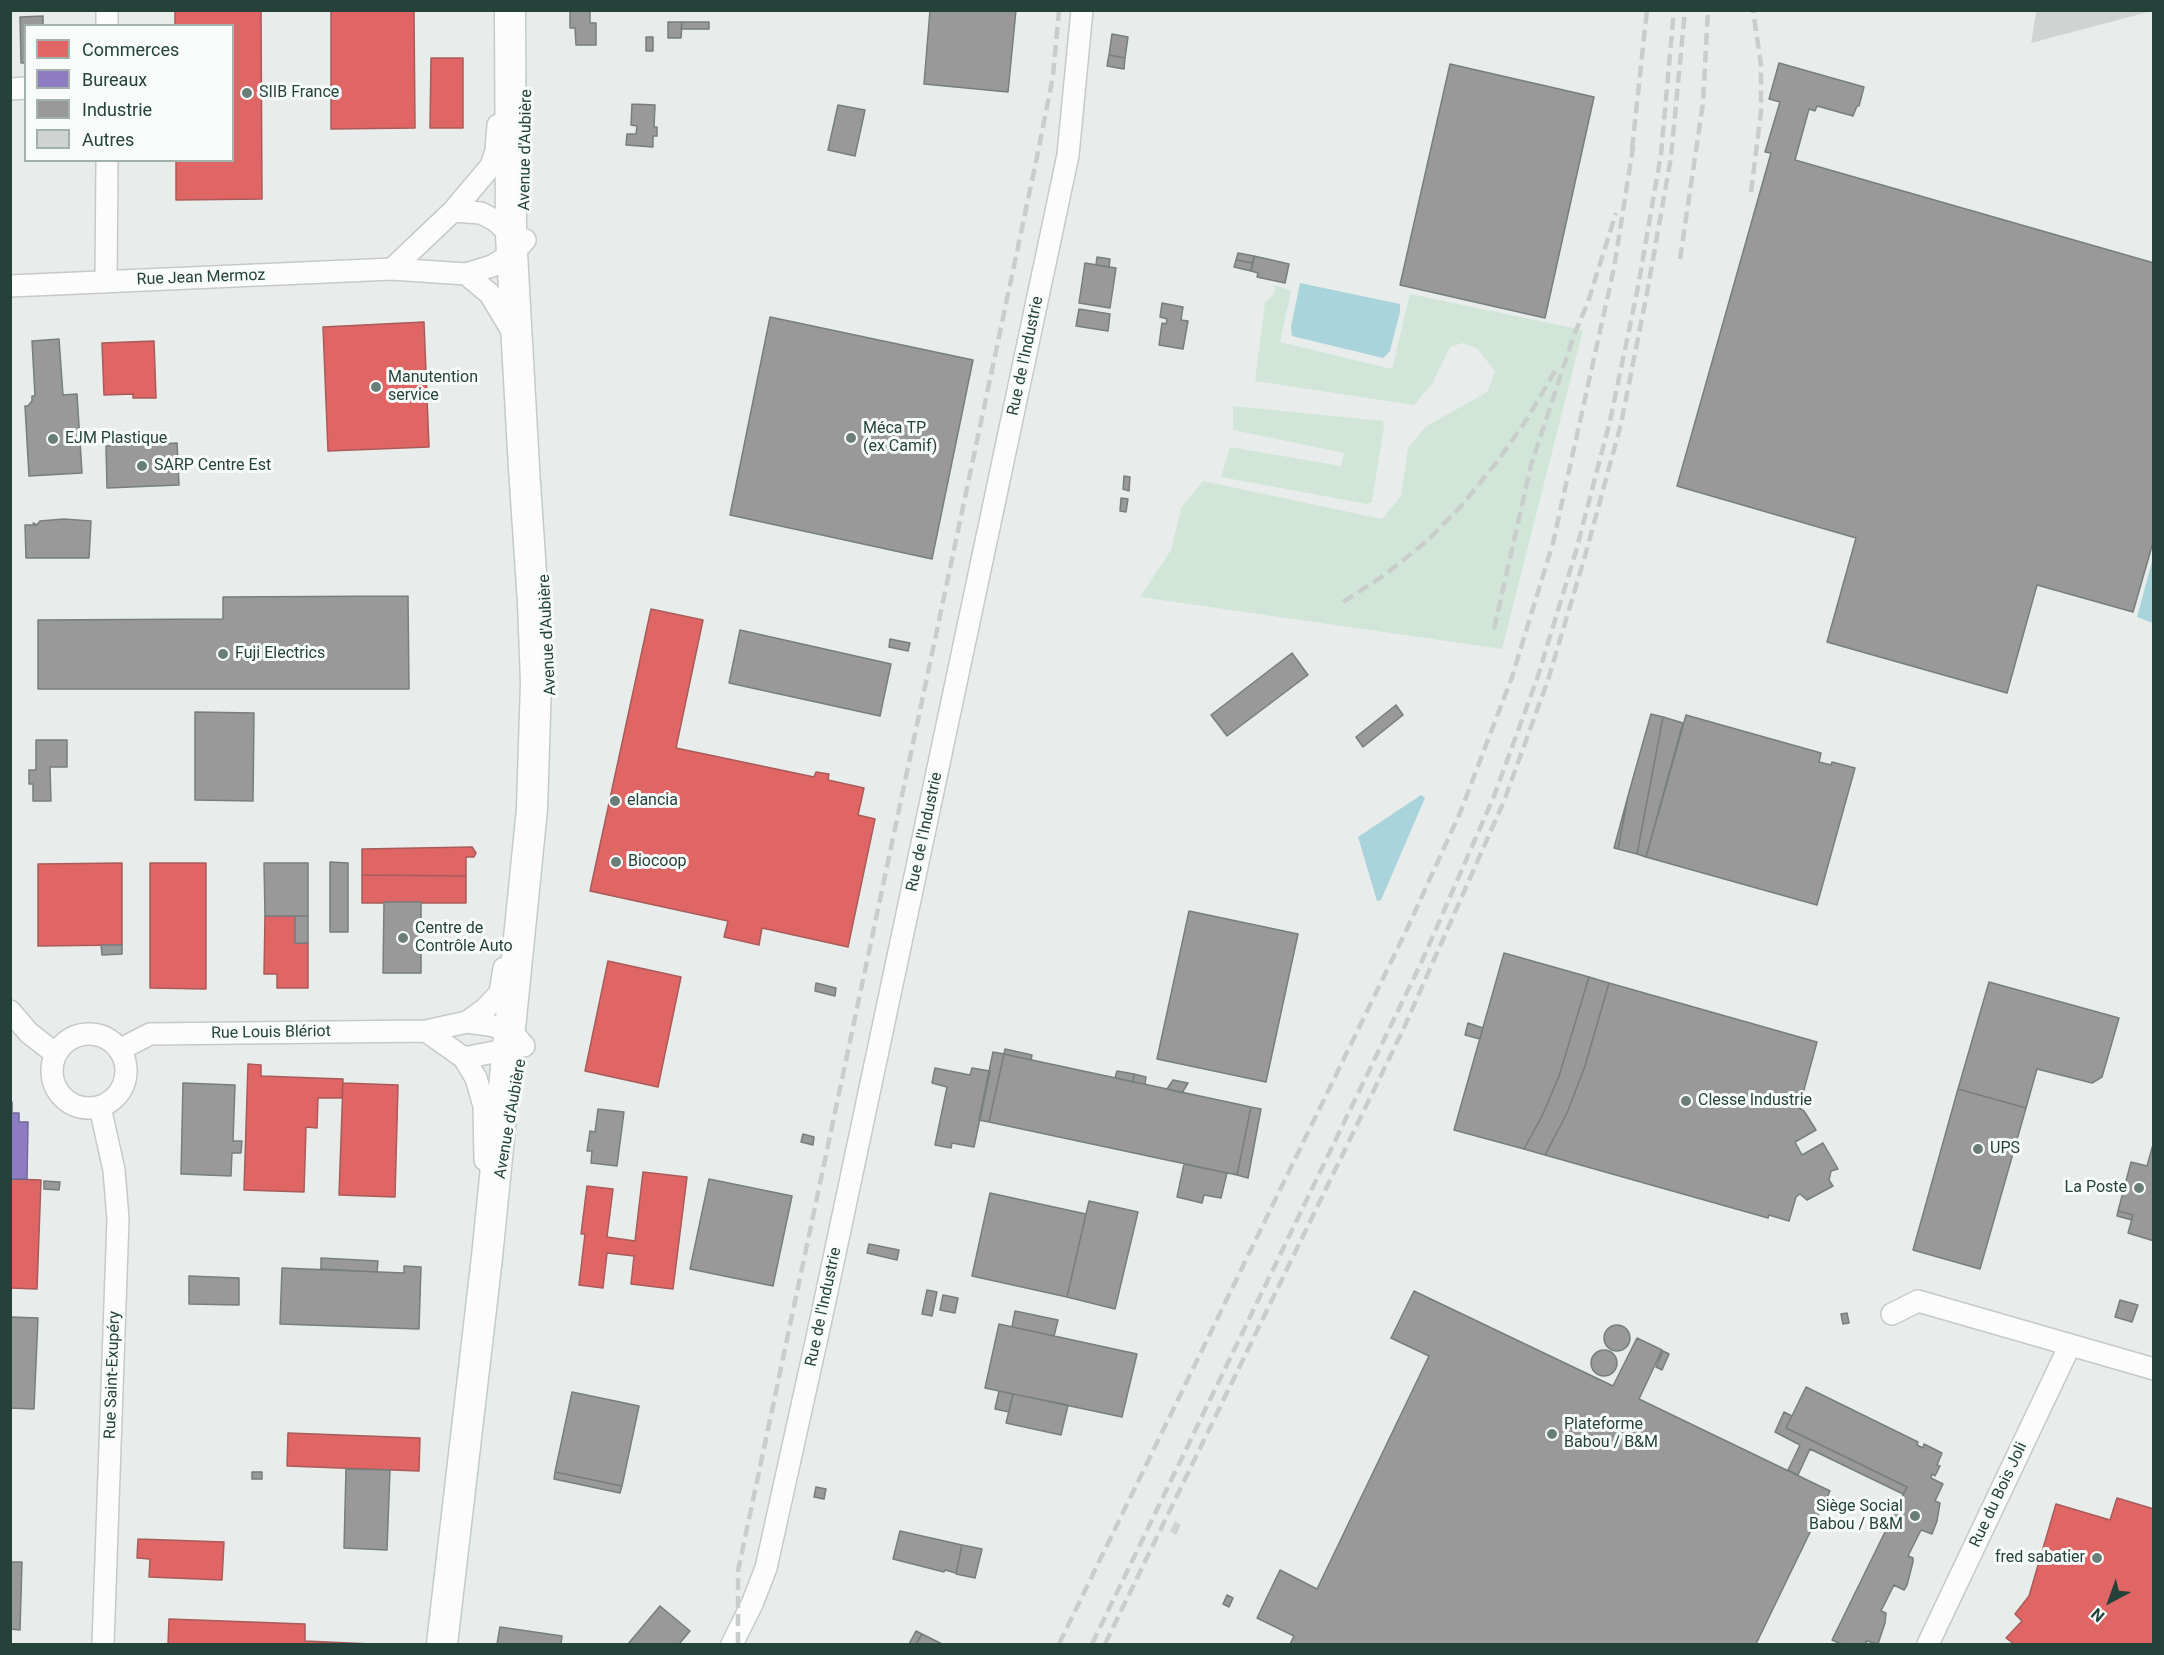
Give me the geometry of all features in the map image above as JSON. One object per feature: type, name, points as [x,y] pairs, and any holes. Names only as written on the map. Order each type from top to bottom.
[{"type":"main road","name":"Avenue d'Aubière","points":[[442,1644],[514,1042],[532,809],[536,682],[534,603],[516,338],[516,243],[508,10]]},
{"type":"main road","name":"Avenue d'Aubière","points":[[514,1042],[539,920],[546,822],[551,672],[516,243],[528,10]]},
{"type":"street","points":[[392,269],[453,211],[492,166],[496,151],[499,113],[501,27],[508,10]]},
{"type":"street","name":"Rue de l'Industrie","points":[[732,1644],[752,1604],[766,1568],[823,1312],[1068,155],[1082,10]]},
{"type":"street","points":[[106,282],[107,162]]},
{"type":"street","points":[[453,211],[481,213],[495,221],[516,243]]},
{"type":"street","name":"Rue Jean Mermoz","points":[[10,286],[392,269],[466,274],[492,266],[516,243]]},
{"type":"street","points":[[466,274],[490,294],[516,338]]},
{"type":"street","name":"Avenue d'Aubière","points":[[426,1031],[467,1022],[485,1009],[500,993],[532,809]]},
{"type":"street","points":[[10,1011],[29,1034],[56,1054]]},
{"type":"street","points":[[467,1022],[489,1024],[514,1042]]},
{"type":"street","name":"Avenue d'Aubière","points":[[426,1031],[464,1058],[476,1078],[484,1106],[487,1257]]},
{"type":"street","name":"Rue Louis Blériot","points":[[119,1050],[150,1034],[426,1031]]},
{"type":"street","points":[[87,1035],[99,1036],[110,1041],[119,1050],[126,1072],[124,1084],[110,1102],[99,1107],[75,1106],[57,1090],[53,1078],[53,1066],[56,1054],[64,1044],[74,1038],[87,1035]]},
{"type":"street","points":[[464,1058],[514,1042]]},
{"type":"street","name":"Rue Saint-Exupéry","points":[[99,1107],[114,1170],[118,1220],[103,1644]]},
{"type":"street","points":[[1892,1314],[1918,1301],[2154,1370]]},
{"type":"street","name":"Rue du Bois Joli","points":[[1928,1644],[2070,1345]]},
{"type":"green space","points":[[1275,285],[1291,291],[1280,342],[1392,369],[1410,294],[1583,330],[1502,649],[1140,597],[1171,550],[1181,508],[1203,481],[1382,519],[1401,496],[1408,448],[1425,427],[1487,392],[1495,372],[1478,349],[1463,343],[1450,347],[1432,384],[1414,405],[1255,381],[1265,302],[1274,294]]},
{"type":"green space","points":[[1233,406],[1383,421],[1372,502],[1367,504],[1221,477],[1230,447],[1341,466],[1344,453],[1233,430]]},
{"type":"water","points":[[1300,283],[1400,304],[1390,351],[1383,358],[1292,336],[1291,327]]},
{"type":"water","points":[[2153,558],[2153,623],[2137,617]]},
{"type":"water","points":[[1421,795],[1425,798],[1381,900],[1377,901],[1358,837]]},
{"type":"building: Commerces","name":"SIIB France","points":[[175,10],[261,10],[262,199],[176,200],[176,162],[234,162],[234,24],[175,24]]},
{"type":"building: Commerces","points":[[414,10],[415,128],[331,129],[331,11]]},
{"type":"building: Commerces","points":[[431,58],[463,58],[463,128],[430,128]]},
{"type":"building: Commerces","name":"Manutention service","points":[[424,322],[429,447],[328,451],[323,327]]},
{"type":"building: Commerces","points":[[154,341],[156,398],[133,398],[133,394],[104,395],[102,343]]},
{"type":"building: Commerces","points":[[651,609],[703,620],[676,748],[814,777],[816,772],[829,774],[828,780],[864,788],[858,815],[875,819],[848,947],[762,928],[759,945],[724,937],[728,921],[590,891]]},
{"type":"building: Commerces","points":[[472,847],[476,853],[474,857],[466,857],[466,876],[362,875],[362,849]]},
{"type":"building: Commerces","points":[[122,863],[122,945],[38,946],[38,864]]},
{"type":"building: Commerces","points":[[150,863],[206,863],[206,989],[150,988]]},
{"type":"building: Commerces","points":[[362,875],[466,876],[466,903],[362,903]]},
{"type":"building: Commerces","points":[[265,916],[295,916],[295,943],[308,943],[308,988],[277,988],[277,974],[264,974]]},
{"type":"building: Commerces","points":[[608,961],[681,977],[658,1087],[585,1071]]},
{"type":"building: Commerces","points":[[248,1064],[261,1065],[261,1076],[343,1079],[342,1098],[318,1098],[317,1128],[306,1127],[304,1192],[244,1190]]},
{"type":"building: Commerces","points":[[343,1083],[398,1085],[395,1197],[339,1195]]},
{"type":"building: Commerces","points":[[643,1172],[687,1177],[673,1289],[631,1284],[634,1256],[607,1253],[603,1288],[579,1285],[585,1234],[581,1234],[587,1186],[613,1189],[607,1237],[635,1241]]},
{"type":"building: Commerces","points":[[10,1179],[41,1180],[37,1289],[10,1288]]},
{"type":"building: Commerces","points":[[288,1433],[420,1438],[419,1471],[287,1466]]},
{"type":"building: Commerces","name":"fred sabatier","points":[[2117,1498],[2154,1509],[2154,1644],[2014,1644],[2006,1638],[2022,1621],[2015,1614],[2029,1596],[2056,1504],[2110,1520]]},
{"type":"building: Commerces","points":[[138,1539],[224,1542],[222,1580],[149,1577],[150,1559],[137,1558]]},
{"type":"building: Commerces","points":[[169,1619],[305,1624],[305,1641],[372,1644],[168,1644]]},
{"type":"building: Bureaux","points":[[10,1102],[12,1102],[12,1113],[19,1113],[19,1122],[28,1122],[27,1179],[10,1179]]},
{"type":"building: Industrie","points":[[570,10],[590,10],[590,23],[596,23],[596,45],[576,45],[575,28],[570,28]]},
{"type":"building: Industrie","points":[[930,10],[1016,10],[1008,92],[924,84]]},
{"type":"building: Industrie","points":[[43,16],[43,24],[24,24],[24,63],[21,63],[20,17]]},
{"type":"building: Industrie","points":[[668,22],[682,22],[681,38],[668,38]]},
{"type":"building: Industrie","points":[[682,22],[709,22],[709,29],[681,29]]},
{"type":"building: Industrie","points":[[1112,34],[1128,37],[1125,58],[1109,55]]},
{"type":"building: Industrie","points":[[646,37],[653,37],[653,51],[646,51]]},
{"type":"building: Industrie","points":[[1109,55],[1125,58],[1124,69],[1107,66]]},
{"type":"building: Industrie","points":[[1779,63],[1864,87],[1859,106],[1853,116],[1817,106],[1815,111],[1809,109],[1795,160],[2154,263],[2154,539],[2133,612],[2037,585],[2007,693],[1827,642],[1856,538],[1677,486],[1771,153],[1765,152],[1780,102],[1769,99]]},
{"type":"building: Industrie","points":[[1450,64],[1594,97],[1545,318],[1400,285]]},
{"type":"building: Industrie","points":[[632,104],[655,105],[654,127],[657,127],[657,136],[653,136],[653,147],[626,145],[627,134],[636,134],[637,126],[631,125]]},
{"type":"building: Industrie","points":[[838,105],[865,110],[855,156],[828,150]]},
{"type":"building: Industrie","points":[[1238,253],[1254,256],[1253,263],[1236,260]]},
{"type":"building: Industrie","points":[[1254,256],[1289,264],[1285,283],[1257,277],[1258,273],[1251,271]]},
{"type":"building: Industrie","points":[[1097,257],[1110,259],[1109,267],[1096,265]]},
{"type":"building: Industrie","points":[[1236,260],[1253,263],[1251,271],[1234,267]]},
{"type":"building: Industrie","points":[[1085,263],[1116,268],[1110,308],[1079,303]]},
{"type":"building: Industrie","points":[[1162,303],[1183,307],[1181,320],[1188,321],[1183,349],[1159,345],[1162,323],[1166,324],[1167,319],[1160,317]]},
{"type":"building: Industrie","points":[[1079,309],[1110,314],[1108,331],[1076,326]]},
{"type":"building: Industrie","name":"Méca TP (ex Camif)","points":[[770,317],[973,360],[932,559],[730,515]]},
{"type":"building: Industrie","name":"EJM Plastique","points":[[59,339],[63,395],[77,394],[82,473],[29,476],[25,406],[32,401],[32,396],[35,396],[32,341]]},
{"type":"building: Industrie","name":"SARP Centre Est","points":[[141,437],[142,445],[177,443],[179,485],[107,488],[106,446],[129,445],[129,438]]},
{"type":"building: Industrie","points":[[1124,476],[1130,477],[1129,491],[1123,489]]},
{"type":"building: Industrie","points":[[1121,498],[1128,499],[1126,512],[1120,511]]},
{"type":"building: Industrie","points":[[64,519],[91,521],[89,558],[26,558],[25,525],[36,525],[33,523],[37,525],[40,521]]},
{"type":"building: Industrie","name":"Fuji Electrics","points":[[408,596],[409,689],[38,689],[38,620],[223,619],[223,597]]},
{"type":"building: Industrie","points":[[740,630],[891,664],[880,716],[729,683]]},
{"type":"building: Industrie","points":[[890,639],[910,643],[908,651],[889,647]]},
{"type":"building: Industrie","points":[[1292,653],[1308,675],[1227,736],[1211,715]]},
{"type":"building: Industrie","points":[[1396,705],[1403,715],[1363,747],[1356,737]]},
{"type":"building: Industrie","points":[[195,712],[254,713],[253,801],[195,800]]},
{"type":"building: Industrie","points":[[1651,714],[1663,717],[1637,854],[1618,849],[1628,796]]},
{"type":"building: Industrie","points":[[1686,715],[1821,753],[1819,762],[1831,765],[1832,762],[1855,768],[1817,905],[1646,857]]},
{"type":"building: Industrie","points":[[1663,717],[1683,723],[1646,857],[1637,854]]},
{"type":"building: Industrie","points":[[36,740],[67,740],[67,767],[50,767],[51,801],[33,801],[33,784],[29,784],[29,770],[36,770]]},
{"type":"building: Industrie","points":[[1628,796],[1624,818],[1618,849],[1614,848]]},
{"type":"building: Industrie","points":[[330,862],[348,863],[348,932],[330,932]]},
{"type":"building: Industrie","points":[[264,863],[308,863],[308,916],[265,916]]},
{"type":"building: Industrie","name":"Centre de Contrôle Auto","points":[[384,902],[421,902],[421,973],[383,973]]},
{"type":"building: Industrie","points":[[1189,911],[1298,934],[1266,1082],[1157,1059]]},
{"type":"building: Industrie","points":[[295,916],[308,916],[308,943],[295,943]]},
{"type":"building: Industrie","points":[[101,945],[122,945],[122,954],[102,955]]},
{"type":"building: Industrie","points":[[1504,953],[1589,977],[1559,1076],[1543,1114],[1524,1149],[1454,1130]]},
{"type":"building: Industrie","points":[[1589,977],[1609,983],[1585,1066],[1567,1113],[1545,1155],[1524,1149],[1543,1114],[1559,1076]]},
{"type":"building: Industrie","points":[[1989,982],[2119,1018],[2102,1077],[2092,1083],[2037,1069],[2026,1108],[1958,1089]]},
{"type":"building: Industrie","points":[[816,983],[836,988],[835,996],[815,991]]},
{"type":"building: Industrie","name":"Clesse Industrie","points":[[1609,983],[1817,1042],[1799,1108],[1804,1111],[1816,1130],[1795,1142],[1802,1155],[1823,1143],[1838,1169],[1831,1171],[1829,1180],[1833,1186],[1807,1200],[1800,1194],[1796,1197],[1789,1221],[1769,1215],[1768,1218],[1545,1155],[1567,1113],[1585,1066]]},
{"type":"building: Industrie","points":[[1468,1023],[1483,1028],[1480,1039],[1465,1035]]},
{"type":"building: Industrie","points":[[1005,1049],[1032,1055],[1031,1060],[1004,1054]]},
{"type":"building: Industrie","points":[[993,1052],[1004,1054],[989,1122],[979,1120]]},
{"type":"building: Industrie","points":[[1004,1054],[1251,1107],[1237,1175],[989,1122]]},
{"type":"building: Industrie","points":[[935,1068],[970,1075],[972,1068],[990,1071],[974,1147],[952,1143],[951,1148],[935,1145],[947,1087],[932,1083]]},
{"type":"building: Industrie","points":[[1117,1071],[1134,1074],[1133,1082],[1115,1078]]},
{"type":"building: Industrie","points":[[1134,1074],[1146,1077],[1145,1084],[1133,1082]]},
{"type":"building: Industrie","points":[[1173,1080],[1188,1083],[1182,1093],[1167,1089]]},
{"type":"building: Industrie","points":[[183,1083],[235,1085],[233,1141],[242,1141],[241,1153],[232,1153],[231,1176],[181,1174]]},
{"type":"building: Industrie","name":"UPS","points":[[1958,1089],[2026,1108],[1980,1269],[1913,1250]]},
{"type":"building: Industrie","points":[[1251,1107],[1261,1109],[1248,1178],[1237,1175]]},
{"type":"building: Industrie","points":[[598,1109],[624,1112],[617,1166],[591,1163],[592,1151],[587,1151],[590,1131],[595,1132]]},
{"type":"building: Industrie","points":[[803,1134],[814,1137],[813,1145],[801,1142]]},
{"type":"building: Industrie","name":"La Poste","points":[[2154,1141],[2154,1241],[2128,1233],[2133,1215],[2118,1211],[2131,1162],[2147,1166]]},
{"type":"building: Industrie","points":[[1184,1164],[1227,1173],[1221,1198],[1204,1195],[1202,1203],[1177,1197]]},
{"type":"building: Industrie","points":[[709,1179],[792,1196],[773,1286],[690,1269]]},
{"type":"building: Industrie","points":[[44,1181],[60,1182],[59,1190],[44,1189]]},
{"type":"building: Industrie","points":[[990,1193],[1086,1214],[1067,1297],[972,1276]]},
{"type":"building: Industrie","points":[[1089,1201],[1138,1212],[1115,1309],[1067,1297]]},
{"type":"building: Industrie","points":[[2118,1211],[2133,1215],[2132,1220],[2117,1216]]},
{"type":"building: Industrie","points":[[869,1244],[899,1250],[897,1260],[867,1253]]},
{"type":"building: Industrie","points":[[321,1258],[378,1261],[377,1272],[321,1269]]},
{"type":"building: Industrie","points":[[404,1266],[421,1267],[419,1329],[280,1324],[282,1268],[404,1273]]},
{"type":"building: Industrie","points":[[189,1276],[239,1278],[239,1305],[189,1304]]},
{"type":"building: Industrie","points":[[927,1290],[937,1292],[932,1316],[922,1314]]},
{"type":"building: Industrie","name":"Plateforme Babou / B&M","points":[[1414,1291],[1613,1386],[1637,1338],[1662,1350],[1639,1399],[1830,1491],[1756,1644],[1290,1644],[1294,1636],[1257,1618],[1280,1570],[1317,1589],[1429,1356],[1391,1338]]},
{"type":"building: Industrie","points":[[943,1295],[958,1298],[955,1313],[940,1310]]},
{"type":"building: Industrie","points":[[2120,1300],[2138,1305],[2132,1322],[2115,1317]]},
{"type":"building: Industrie","points":[[1015,1311],[1058,1320],[1054,1336],[1012,1327]]},
{"type":"building: Industrie","points":[[1847,1313],[1849,1323],[1843,1324],[1841,1314]]},
{"type":"building: Industrie","points":[[10,1317],[38,1318],[34,1409],[10,1408]]},
{"type":"building: Industrie","points":[[999,1324],[1137,1354],[1122,1417],[985,1388]]},
{"type":"building: Industrie","points":[[1617,1325],[1626,1329],[1630,1338],[1626,1347],[1617,1351],[1608,1347],[1604,1338],[1608,1329]]},
{"type":"building: Industrie","points":[[1604,1350],[1613,1354],[1617,1363],[1613,1372],[1604,1376],[1595,1372],[1591,1363],[1595,1354]]},
{"type":"building: Industrie","points":[[1663,1351],[1669,1354],[1662,1370],[1656,1367]]},
{"type":"building: Industrie","name":"Siège Social Babou / B&M","points":[[1806,1387],[1918,1442],[1917,1445],[1923,1448],[1924,1444],[1942,1453],[1937,1465],[1940,1466],[1935,1476],[1932,1474],[1931,1478],[1943,1484],[1935,1501],[1940,1503],[1937,1521],[1932,1534],[1921,1530],[1908,1556],[1913,1558],[1913,1562],[1907,1585],[1904,1590],[1894,1585],[1881,1611],[1886,1613],[1878,1644],[1867,1641],[1865,1644],[1841,1644],[1832,1640],[1907,1487],[1786,1428]]},
{"type":"building: Industrie","points":[[999,1391],[1013,1394],[1009,1412],[995,1409]]},
{"type":"building: Industrie","points":[[572,1392],[639,1406],[622,1486],[555,1472]]},
{"type":"building: Industrie","points":[[1013,1394],[1068,1405],[1061,1435],[1006,1423]]},
{"type":"building: Industrie","points":[[1784,1412],[1792,1416],[1786,1428],[1907,1487],[1903,1494],[1810,1449],[1798,1475],[1788,1470],[1800,1445],[1775,1432]]},
{"type":"building: Industrie","points":[[346,1469],[390,1470],[387,1550],[344,1548]]},
{"type":"building: Industrie","points":[[252,1472],[262,1472],[262,1479],[252,1479]]},
{"type":"building: Industrie","points":[[555,1472],[622,1486],[620,1493],[554,1479]]},
{"type":"building: Industrie","points":[[816,1487],[826,1489],[824,1499],[814,1497]]},
{"type":"building: Industrie","points":[[900,1531],[962,1545],[956,1573],[893,1559]]},
{"type":"building: Industrie","points":[[962,1545],[982,1549],[975,1578],[956,1574]]},
{"type":"building: Industrie","points":[[10,1562],[22,1562],[20,1630],[10,1629]]},
{"type":"building: Industrie","points":[[1227,1595],[1233,1598],[1229,1607],[1223,1604]]},
{"type":"building: Industrie","points":[[660,1606],[690,1631],[679,1644],[628,1644]]},
{"type":"building: Industrie","points":[[500,1627],[562,1636],[561,1644],[497,1644]]},
{"type":"building: Industrie","points":[[916,1631],[922,1634],[916,1644],[909,1644]]},
{"type":"building: Industrie","points":[[922,1634],[942,1644],[916,1644]]},
{"type":"building: Autres","points":[[2037,10],[2153,10],[2032,42]]},
{"type":"building: Autres","points":[[1175,1522],[1180,1525],[1176,1534],[1171,1531]]},
{"type":"railway","points":[[738,1644],[738,1571],[1037,157],[1053,76],[1059,10]]},
{"type":"railway","points":[[1632,149],[1647,10]]},
{"type":"railway","points":[[1092,1644],[1422,961],[1494,796],[1537,679],[1576,551],[1610,421],[1638,287],[1661,154],[1674,10]]},
{"type":"railway","points":[[1105,1644],[1403,1030],[1504,801],[1548,680],[1621,424],[1671,157],[1685,10]]},
{"type":"railway","points":[[1680,259],[1703,103],[1708,10]]},
{"type":"railway","points":[[1751,192],[1761,112],[1761,65],[1753,10]]},
{"type":"railway","points":[[1059,1644],[1407,929],[1460,813],[1512,677],[1553,543],[1614,268],[1634,141]]},
{"type":"railway","points":[[1494,629],[1531,465],[1574,335],[1588,302],[1616,213]]},
{"type":"railway","points":[[1343,602],[1386,574],[1428,540],[1462,505],[1527,419],[1555,371]]},
{"type":"place","name":"SIIB France","points":[[247,93]]},
{"type":"place","name":"Manutention service","points":[[376,387]]},
{"type":"place","name":"Méca TP (ex Camif)","points":[[851,438]]},
{"type":"place","name":"EJM Plastique","points":[[53,439]]},
{"type":"place","name":"SARP Centre Est","points":[[142,466]]},
{"type":"place","name":"Fuji Electrics","points":[[223,654]]},
{"type":"place","name":"elancia","points":[[615,801]]},
{"type":"place","name":"Biocoop","points":[[616,862]]},
{"type":"place","name":"Centre de Contrôle Auto","points":[[403,938]]},
{"type":"place","name":"Clesse Industrie","points":[[1686,1101]]},
{"type":"place","name":"UPS","points":[[1978,1149]]},
{"type":"place","name":"La Poste","points":[[2139,1188]]},
{"type":"place","name":"Plateforme Babou / B&M","points":[[1552,1434]]},
{"type":"place","name":"Siège Social Babou / B&M","points":[[1915,1516]]},
{"type":"place","name":"fred sabatier","points":[[2097,1558]]}]
